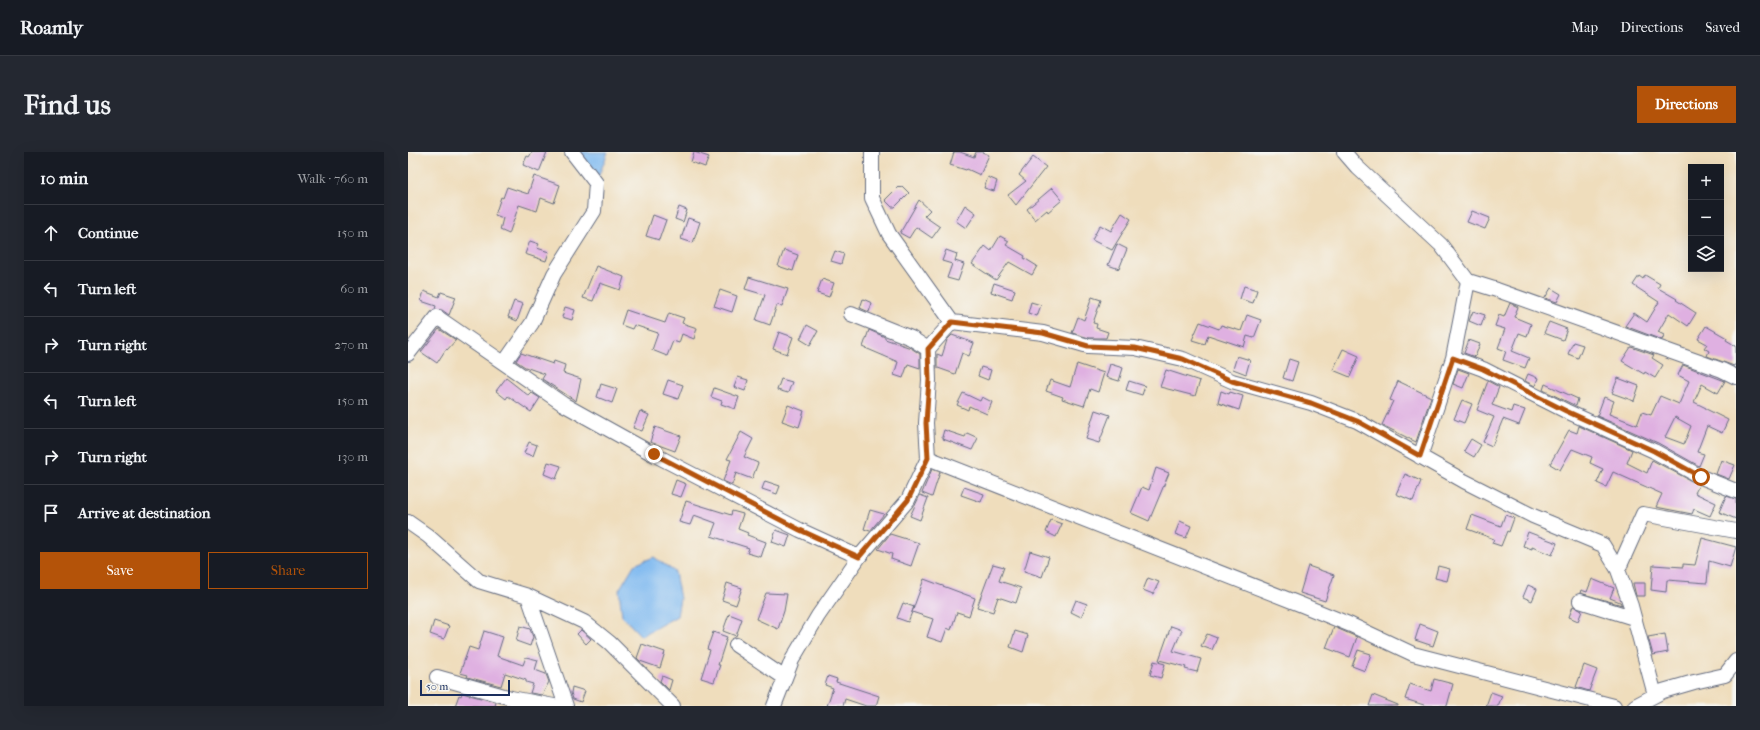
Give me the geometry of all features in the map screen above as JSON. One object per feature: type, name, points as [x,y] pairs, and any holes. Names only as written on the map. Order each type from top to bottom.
[{"type":"street","points":[[504,363],[532,323],[554,274],[594,210],[596,183],[572,152]]},
{"type":"street","points":[[872,152],[872,198],[889,234],[952,322],[1043,333],[1088,346],[1135,348],[1183,359],[1232,381],[1311,403],[1357,421],[1464,481],[1533,516],[1603,545],[1618,570],[1634,618],[1655,695]]},
{"type":"street","points":[[1344,152],[1357,167],[1441,245],[1468,281],[1714,367],[1736,377]]},
{"type":"street","points":[[1420,456],[1453,358],[1468,281]]},
{"type":"street","points":[[851,314],[911,338],[928,349]]},
{"type":"street","points":[[408,354],[437,317],[563,404],[654,454],[800,530],[859,557]]},
{"type":"street","points":[[774,706],[792,660],[818,616],[859,557],[908,500],[928,458],[926,423],[929,380],[928,349],[952,322]]},
{"type":"street","points":[[1453,358],[1483,369],[1566,411],[1654,451],[1701,477],[1736,491]]},
{"type":"street","points":[[928,458],[1351,625],[1412,654],[1614,706]]},
{"type":"street","points":[[1618,570],[1643,514],[1736,531]]},
{"type":"street","points":[[408,522],[428,536],[479,581],[528,596],[584,622],[610,643],[673,706]]},
{"type":"street","points":[[528,596],[566,706]]},
{"type":"street","points":[[1580,601],[1634,618]]},
{"type":"street","points":[[736,645],[785,678]]},
{"type":"street","points":[[1636,706],[1663,691],[1725,675],[1736,661]]},
{"type":"street","points":[[437,677],[510,702],[554,706]]},
{"type":"water","points":[[571,152],[608,152],[596,183]]},
{"type":"water","points":[[654,557],[675,572],[680,599],[677,616],[641,636],[622,616],[619,590],[634,565]]},
{"type":"building","points":[[532,152],[547,152],[539,172],[523,165],[527,156],[529,157]]},
{"type":"building","points":[[694,152],[709,157],[705,167],[691,162]]},
{"type":"building","points":[[954,152],[960,152],[974,157],[976,152],[982,152],[989,155],[980,175],[967,169],[966,170],[950,165]]},
{"type":"building","points":[[1033,157],[1046,167],[1016,205],[1008,195],[1026,181],[1019,175]]},
{"type":"building","points":[[534,176],[560,185],[554,203],[541,198],[537,211],[519,205],[509,234],[500,230],[503,218],[495,215],[501,197],[503,198],[507,187],[528,194]]},
{"type":"building","points":[[988,177],[997,181],[994,191],[984,188]]},
{"type":"building","points":[[899,186],[901,188],[902,186],[909,193],[895,207],[892,207],[885,200]]},
{"type":"building","points":[[1052,188],[1062,200],[1048,212],[1047,210],[1035,220],[1027,209]]},
{"type":"building","points":[[919,200],[930,210],[924,216],[940,227],[932,238],[916,227],[909,238],[900,233]]},
{"type":"building","points":[[965,205],[976,213],[966,228],[956,221]]},
{"type":"building","points":[[679,207],[687,210],[683,222],[675,219]]},
{"type":"building","points":[[1472,211],[1490,218],[1485,229],[1467,222]]},
{"type":"building","points":[[1122,213],[1131,219],[1112,250],[1092,240],[1100,225],[1111,231]]},
{"type":"building","points":[[653,215],[666,220],[659,240],[646,236]]},
{"type":"building","points":[[688,218],[700,222],[693,243],[681,239]]},
{"type":"building","points":[[1000,236],[1009,241],[1006,245],[1025,256],[1024,258],[1037,266],[1032,275],[1009,262],[996,280],[972,264],[985,246],[991,251]]},
{"type":"building","points":[[530,241],[539,244],[537,248],[549,252],[546,261],[525,254]]},
{"type":"building","points":[[1117,244],[1127,249],[1119,269],[1108,265]]},
{"type":"building","points":[[784,250],[798,255],[793,271],[778,266]]},
{"type":"building","points":[[946,250],[957,254],[955,261],[964,264],[958,281],[947,278],[952,264],[942,261]]},
{"type":"building","points":[[835,251],[844,254],[841,264],[831,261]]},
{"type":"building","points":[[596,266],[624,277],[620,290],[600,283],[593,301],[583,298]]},
{"type":"building","points":[[1645,275],[1660,284],[1658,288],[1677,299],[1676,300],[1696,313],[1688,326],[1669,313],[1658,332],[1664,335],[1662,340],[1625,326],[1634,313],[1647,322],[1659,302],[1633,285],[1639,276],[1643,279]]},
{"type":"building","points":[[749,277],[788,289],[782,306],[777,305],[770,325],[756,320],[765,295],[745,289]]},
{"type":"building","points":[[822,279],[834,283],[829,297],[817,293]]},
{"type":"building","points":[[994,283],[1015,290],[1012,299],[991,292]]},
{"type":"building","points":[[1244,286],[1257,290],[1253,303],[1240,299]]},
{"type":"building","points":[[1551,288],[1561,294],[1557,302],[1545,298]]},
{"type":"building","points":[[720,290],[737,296],[732,312],[714,306]]},
{"type":"building","points":[[424,291],[439,297],[441,292],[456,297],[449,315],[442,310],[435,309],[436,306],[421,301]]},
{"type":"building","points":[[1092,297],[1101,300],[1093,323],[1097,324],[1096,328],[1108,332],[1106,338],[1089,338],[1072,333],[1078,317],[1084,320]]},
{"type":"building","points":[[863,299],[872,303],[869,312],[860,308]]},
{"type":"building","points":[[514,301],[523,304],[517,321],[508,317]]},
{"type":"building","points":[[1031,302],[1041,305],[1037,316],[1028,313]]},
{"type":"building","points":[[1510,303],[1518,307],[1514,317],[1531,324],[1527,336],[1519,333],[1512,351],[1529,358],[1525,368],[1503,360],[1506,351],[1498,348],[1505,329],[1495,326],[1499,315],[1504,317]]},
{"type":"building","points":[[565,307],[575,310],[572,320],[562,317]]},
{"type":"building","points":[[626,310],[665,323],[669,313],[684,318],[682,323],[697,328],[694,339],[682,334],[679,343],[673,341],[667,356],[652,350],[658,333],[634,325],[632,329],[621,325]]},
{"type":"building","points":[[1473,311],[1485,315],[1481,326],[1469,321]]},
{"type":"building","points":[[1247,315],[1261,320],[1254,338],[1247,336],[1244,347],[1208,335],[1205,344],[1192,340],[1200,322],[1219,329],[1221,325],[1241,331]]},
{"type":"building","points":[[1549,322],[1567,329],[1563,340],[1544,333]]},
{"type":"building","points":[[807,325],[818,331],[810,345],[800,339]]},
{"type":"building","points":[[1706,326],[1727,338],[1726,340],[1736,346],[1736,363],[1734,366],[1707,356],[1709,351],[1704,348],[1707,344],[1698,339]]},
{"type":"building","points":[[439,329],[456,340],[447,350],[446,349],[437,363],[421,352]]},
{"type":"building","points":[[869,330],[885,337],[885,339],[911,348],[920,354],[920,368],[908,364],[903,378],[894,375],[898,362],[863,347]]},
{"type":"building","points":[[779,332],[793,337],[787,354],[773,349]]},
{"type":"building","points":[[952,335],[974,343],[969,356],[962,353],[955,374],[938,368],[937,369],[937,354],[942,356],[947,340]]},
{"type":"building","points":[[1469,340],[1480,344],[1475,357],[1464,353]]},
{"type":"building","points":[[1573,342],[1583,345],[1578,358],[1568,354]]},
{"type":"building","points":[[1631,347],[1654,355],[1652,358],[1663,365],[1655,378],[1645,372],[1644,374],[1622,361]]},
{"type":"building","points":[[1343,349],[1359,356],[1350,377],[1333,370]]},
{"type":"building","points":[[521,353],[553,364],[554,361],[565,365],[563,373],[581,379],[576,401],[542,379],[545,374],[525,367],[516,361]]},
{"type":"building","points":[[1237,356],[1250,360],[1246,374],[1233,369]]},
{"type":"building","points":[[1289,359],[1298,362],[1292,381],[1283,378]]},
{"type":"building","points":[[1077,364],[1104,373],[1098,392],[1090,389],[1084,406],[1062,399],[1063,397],[1046,391],[1050,380],[1070,387]]},
{"type":"building","points":[[1110,364],[1123,368],[1119,381],[1106,377]]},
{"type":"building","points":[[1683,365],[1725,381],[1718,393],[1702,384],[1694,402],[1728,420],[1722,433],[1707,426],[1697,452],[1704,454],[1699,466],[1658,443],[1597,416],[1604,397],[1614,401],[1609,414],[1637,425],[1642,412],[1651,415],[1660,396],[1679,404],[1689,381],[1678,375]],"holes":[[[1675,417],[1691,426],[1684,444],[1665,437]]]},
{"type":"building","points":[[981,367],[991,370],[988,380],[978,376]]},
{"type":"building","points":[[1458,369],[1469,373],[1463,388],[1453,384]]},
{"type":"building","points":[[1166,370],[1200,381],[1195,396],[1160,387]]},
{"type":"building","points":[[1528,374],[1538,378],[1535,386],[1525,381]]},
{"type":"building","points":[[738,377],[748,380],[745,391],[734,387]]},
{"type":"building","points":[[506,378],[529,396],[532,393],[540,398],[531,412],[508,396],[506,399],[496,391]]},
{"type":"building","points":[[1618,378],[1639,386],[1634,401],[1612,393]]},
{"type":"building","points":[[781,379],[792,382],[788,393],[777,390]]},
{"type":"building","points":[[668,380],[683,385],[678,399],[663,394]]},
{"type":"building","points":[[1129,381],[1145,386],[1142,395],[1126,390]]},
{"type":"building","points":[[1398,381],[1431,397],[1416,442],[1382,425],[1393,401],[1390,400]]},
{"type":"building","points":[[1488,381],[1499,387],[1492,405],[1511,412],[1513,406],[1525,410],[1519,425],[1503,419],[1492,446],[1483,442],[1494,417],[1477,410]]},
{"type":"building","points":[[601,384],[617,389],[612,403],[597,397]]},
{"type":"building","points":[[1545,384],[1578,399],[1576,406],[1543,390]]},
{"type":"building","points":[[714,388],[739,397],[735,409],[721,404],[722,401],[711,397]]},
{"type":"building","points":[[1221,391],[1243,396],[1239,410],[1218,403]]},
{"type":"building","points":[[963,393],[980,401],[982,397],[992,402],[987,414],[969,406],[968,410],[957,405]]},
{"type":"building","points":[[1462,400],[1472,404],[1464,423],[1454,419]]},
{"type":"building","points":[[788,405],[804,411],[799,427],[782,421]]},
{"type":"building","points":[[1095,410],[1110,415],[1099,443],[1086,439]]},
{"type":"building","points":[[640,411],[649,415],[642,431],[633,428]]},
{"type":"building","points":[[1579,426],[1632,450],[1627,463],[1647,473],[1652,460],[1699,485],[1695,493],[1716,503],[1710,516],[1694,509],[1692,514],[1656,507],[1662,494],[1613,472],[1606,487],[1597,483],[1603,469],[1590,463],[1592,457],[1572,449],[1560,470],[1550,464],[1569,430],[1577,433]]},
{"type":"building","points":[[655,427],[681,436],[675,451],[650,442]]},
{"type":"building","points":[[944,430],[965,437],[967,433],[978,438],[972,450],[943,439],[944,437],[942,437]]},
{"type":"building","points":[[741,432],[753,439],[744,457],[758,463],[752,479],[736,473],[732,485],[723,481],[731,460],[727,459]]},
{"type":"building","points":[[1471,439],[1481,445],[1474,457],[1464,451]]},
{"type":"building","points":[[529,442],[537,445],[533,456],[524,453]]},
{"type":"building","points":[[1721,460],[1735,465],[1729,479],[1716,474]]},
{"type":"building","points":[[548,462],[561,466],[556,479],[544,474]]},
{"type":"building","points":[[1156,468],[1169,473],[1149,521],[1131,513],[1142,487],[1149,490]]},
{"type":"building","points":[[932,469],[940,472],[932,497],[922,493]]},
{"type":"building","points":[[1405,474],[1421,481],[1413,501],[1396,494]]},
{"type":"building","points":[[676,480],[686,484],[681,497],[671,494]]},
{"type":"building","points":[[765,481],[780,486],[777,494],[762,489]]},
{"type":"building","points":[[964,487],[984,494],[981,502],[961,495]]},
{"type":"building","points":[[920,495],[928,498],[920,520],[910,516]]},
{"type":"building","points":[[1726,496],[1736,499],[1736,519],[1719,512]]},
{"type":"building","points":[[686,501],[731,515],[732,511],[743,514],[738,529],[748,533],[747,535],[766,542],[761,557],[747,553],[749,548],[711,536],[716,523],[694,515],[690,525],[679,522]]},
{"type":"building","points":[[870,510],[884,514],[870,531],[864,529]]},
{"type":"building","points":[[1472,515],[1501,526],[1505,515],[1514,518],[1509,532],[1507,531],[1501,546],[1492,543],[1494,539],[1467,529]]},
{"type":"building","points":[[1051,520],[1062,524],[1056,537],[1046,532]]},
{"type":"building","points":[[1180,521],[1191,526],[1186,538],[1175,534]]},
{"type":"building","points":[[776,530],[790,535],[786,547],[772,542]]},
{"type":"building","points":[[1528,532],[1557,543],[1552,555],[1532,547],[1532,549],[1523,546]]},
{"type":"building","points":[[890,534],[919,543],[911,566],[891,559],[892,554],[878,549]]},
{"type":"building","points":[[1702,538],[1736,547],[1730,567],[1709,561],[1707,583],[1667,580],[1666,592],[1651,590],[1653,565],[1683,567],[1683,564],[1695,565]]},
{"type":"building","points":[[1030,551],[1049,557],[1042,577],[1024,571]]},
{"type":"building","points":[[993,564],[1004,567],[999,581],[1021,588],[1016,603],[998,597],[993,612],[977,607]]},
{"type":"building","points":[[1308,566],[1334,575],[1325,601],[1300,593]]},
{"type":"building","points":[[1438,566],[1450,569],[1447,581],[1435,578]]},
{"type":"building","points":[[1148,578],[1159,582],[1153,594],[1143,590]]},
{"type":"building","points":[[924,579],[975,598],[969,616],[957,612],[951,630],[947,628],[942,642],[927,637],[933,619],[912,612]]},
{"type":"building","points":[[1592,579],[1614,588],[1610,598],[1620,602],[1622,605],[1580,593],[1581,590],[1587,592]]},
{"type":"building","points":[[727,583],[742,588],[736,605],[722,600]]},
{"type":"building","points":[[1633,583],[1645,583],[1645,596],[1636,596]]},
{"type":"building","points":[[1528,585],[1537,589],[1532,601],[1523,597]]},
{"type":"building","points":[[766,593],[787,594],[784,611],[778,629],[756,619]]},
{"type":"building","points":[[1076,600],[1087,604],[1081,617],[1071,612]]},
{"type":"building","points":[[903,603],[914,607],[908,622],[897,618]]},
{"type":"building","points":[[1573,606],[1582,611],[1578,621],[1569,617]]},
{"type":"building","points":[[729,614],[742,619],[736,636],[723,631]]},
{"type":"building","points":[[434,621],[449,626],[444,639],[430,634]]},
{"type":"building","points":[[1420,624],[1438,631],[1433,646],[1415,640]]},
{"type":"building","points":[[520,626],[530,629],[533,637],[530,646],[516,641]]},
{"type":"building","points":[[1171,626],[1182,630],[1173,651],[1201,659],[1197,672],[1185,669],[1186,667],[1159,660]]},
{"type":"building","points":[[1334,627],[1357,637],[1350,657],[1326,648]]},
{"type":"building","points":[[581,630],[591,639],[586,644],[577,634]]},
{"type":"building","points":[[484,631],[503,637],[497,656],[523,665],[526,657],[538,660],[535,670],[546,674],[549,682],[542,695],[530,693],[533,684],[505,673],[501,686],[467,677],[468,675],[460,673],[469,647],[478,650]]},
{"type":"building","points":[[1015,631],[1028,635],[1023,652],[1010,647]]},
{"type":"building","points":[[713,632],[727,637],[714,682],[701,678],[710,650],[707,649]]},
{"type":"building","points":[[1207,634],[1217,638],[1212,650],[1201,646]]},
{"type":"building","points":[[1665,634],[1668,652],[1653,655],[1648,637]]},
{"type":"building","points":[[642,644],[665,652],[660,668],[640,661],[637,658]]},
{"type":"building","points":[[1358,650],[1371,654],[1365,671],[1352,666]]},
{"type":"building","points":[[1154,661],[1165,664],[1161,678],[1150,675]]},
{"type":"building","points":[[1584,665],[1597,670],[1589,691],[1576,687]]},
{"type":"building","points":[[662,676],[672,680],[669,690],[660,681]]},
{"type":"building","points":[[828,676],[837,679],[836,682],[879,696],[876,706],[866,706],[845,699],[843,706],[827,706],[833,688],[825,685]]},
{"type":"building","points":[[1434,679],[1453,684],[1447,706],[1427,706],[1405,699],[1410,684],[1431,691]]},
{"type":"building","points":[[572,687],[585,691],[581,702],[573,699],[571,693]]},
{"type":"building","points":[[1491,692],[1502,696],[1498,706],[1486,706]]},
{"type":"building","points":[[462,693],[496,702],[495,706],[455,706],[459,695],[461,696]]},
{"type":"building","points":[[1373,695],[1398,705],[1398,706],[1369,706]]},
{"type":"route","points":[[654,454],[800,530],[859,557],[908,500],[928,458],[926,423],[929,380],[928,349],[952,322],[1043,333],[1088,346],[1135,348],[1183,359],[1232,381],[1311,403],[1357,421],[1420,456],[1453,358],[1483,369],[1566,411],[1654,451],[1701,477]]}]
